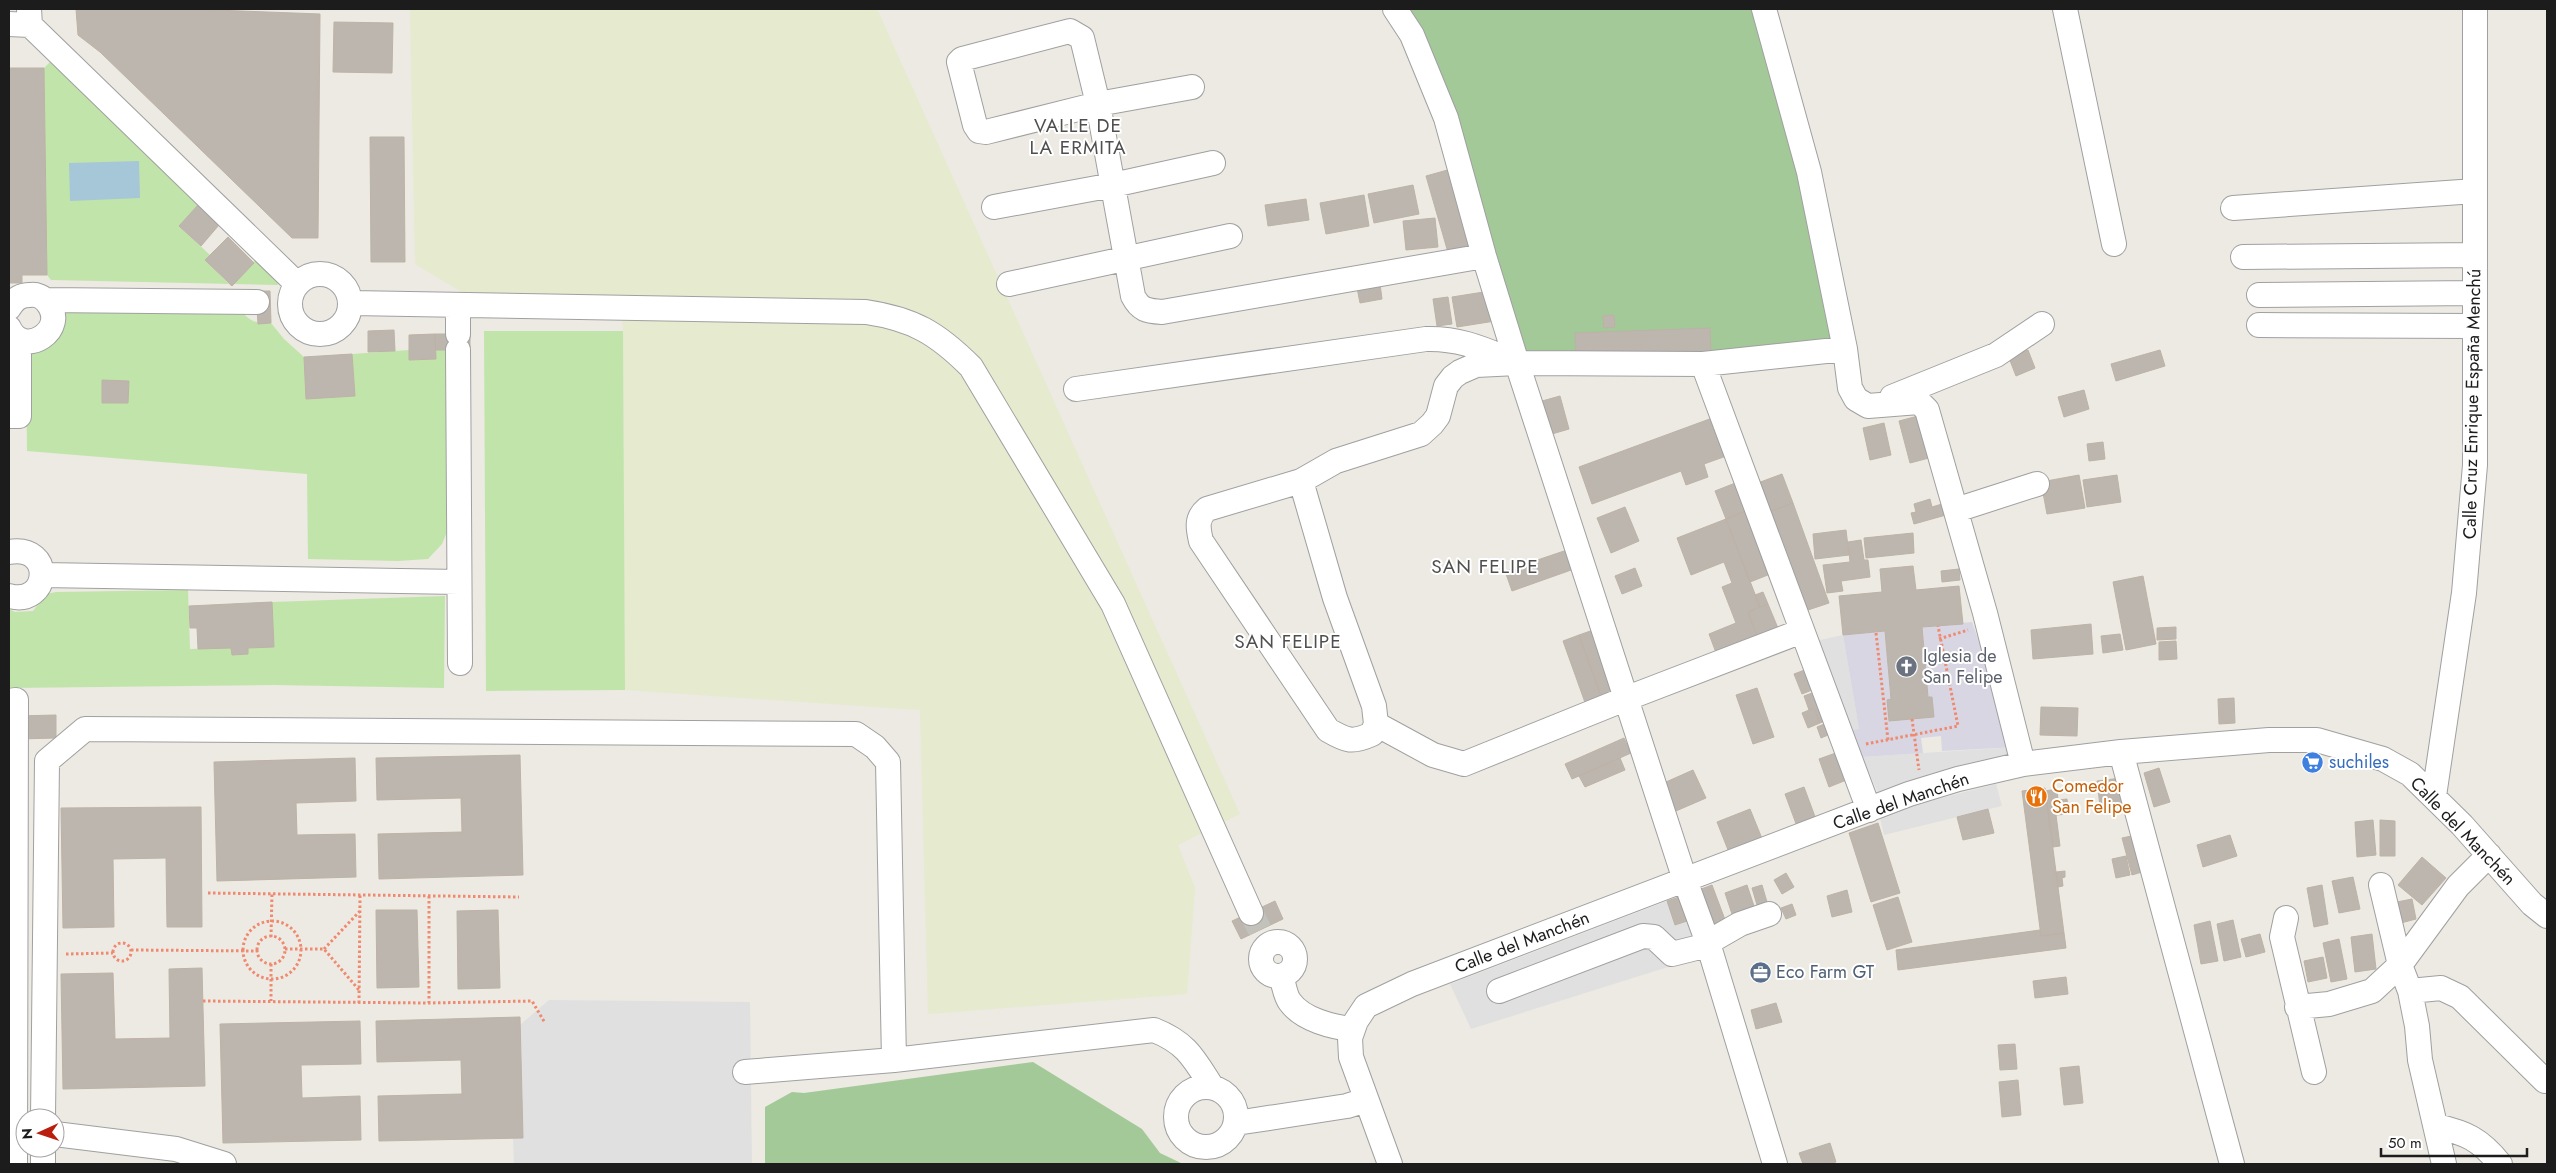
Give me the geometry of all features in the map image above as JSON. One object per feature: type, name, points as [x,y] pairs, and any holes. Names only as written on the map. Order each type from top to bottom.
[{"type":"street","points":[[1395,9],[1412,35],[1446,118],[1484,256],[1517,363],[1685,880],[1708,943],[1775,1164]]},
{"type":"street","points":[[1764,9],[1809,172],[1845,348],[1852,394],[1860,403],[1876,407],[1913,402],[1923,404],[1929,416],[1988,624],[2023,764]]},
{"type":"street","points":[[2065,9],[2114,244]]},
{"type":"street","name":"Calle Cruz Enrique España Menchú","points":[[2434,796],[2450,698],[2470,546],[2474,465],[2475,9]]},
{"type":"street","points":[[23,19],[279,297],[300,327],[310,333],[322,335],[333,332],[343,325],[349,315],[351,303],[348,291],[341,281],[331,275],[318,273],[307,276],[279,297],[46,300]]},
{"type":"street","points":[[1192,87],[1098,104],[986,132],[979,131],[975,126],[959,62],[962,59],[1070,30],[1082,38],[1098,104],[1134,296],[1138,306],[1148,312],[1162,312],[1484,256]]},
{"type":"street","points":[[994,207],[1113,185],[1213,163]]},
{"type":"street","points":[[2233,208],[2475,191]]},
{"type":"street","points":[[1010,284],[1230,236]]},
{"type":"street","points":[[2243,257],[2475,255]]},
{"type":"street","points":[[2259,295],[2474,293]]},
{"type":"street","points":[[10,304],[22,295],[35,294],[46,300],[52,309],[54,321],[50,332],[41,339],[30,342],[14,333]]},
{"type":"street","points":[[351,303],[866,312],[896,317],[924,328],[949,345],[970,367],[1113,604],[1259,930],[1262,966],[1268,974],[1281,976],[1290,1003],[1300,1011],[1323,1023],[1352,1029],[1351,1057],[1390,1164]]},
{"type":"street","points":[[458,306],[460,663]]},
{"type":"street","points":[[1876,407],[1890,397],[1996,355],[2042,324]]},
{"type":"street","points":[[2259,325],[2474,326]]},
{"type":"street","points":[[9,416],[19,416],[14,333]]},
{"type":"street","points":[[1076,390],[1426,339],[1460,340],[1477,345],[1517,363]]},
{"type":"street","points":[[1301,482],[1335,598],[1374,706],[1376,724],[1372,734],[1356,741],[1342,738],[1328,730],[1201,542],[1197,526],[1201,514],[1207,509],[1301,482],[1336,461],[1421,434],[1432,424],[1439,411],[1446,386],[1460,372],[1476,365],[1517,363],[1703,364],[1845,348]]},
{"type":"street","points":[[1703,364],[1869,810]]},
{"type":"street","points":[[1956,510],[2037,484]]},
{"type":"street","points":[[9,552],[19,550],[29,553],[37,560],[42,574],[36,590],[27,596],[17,598],[9,596]]},
{"type":"street","points":[[42,574],[459,582]]},
{"type":"street","points":[[1376,724],[1433,754],[1464,764],[1626,698],[1802,631]]},
{"type":"street","points":[[9,700],[16,700],[16,1164]]},
{"type":"street","points":[[42,1108],[47,761],[85,729],[856,734],[876,747],[888,762],[894,1060]]},
{"type":"street","name":"Calle del Manchén","points":[[1352,1029],[1366,1006],[1412,984],[1922,790],[2023,764],[2121,752],[2269,740],[2316,740],[2383,759],[2410,774],[2434,796],[2532,904],[2547,916]]},
{"type":"street","points":[[2121,752],[2232,1164]]},
{"type":"street","points":[[2297,1007],[2329,1004],[2372,991],[2400,965],[2458,886],[2488,855]]},
{"type":"street","points":[[2381,885],[2400,965],[2410,990],[2418,1026],[2420,1060],[2444,1164]]},
{"type":"street","points":[[1499,991],[1643,936],[1654,937],[1672,954],[1708,943],[1740,924],[1769,914]]},
{"type":"street","points":[[2286,918],[2282,937],[2297,1007],[2314,1072]]},
{"type":"street","points":[[2410,990],[2441,988],[2456,994],[2545,1081]]},
{"type":"street","points":[[745,1072],[894,1060],[1154,1030],[1175,1038],[1187,1051],[1212,1087],[1226,1094],[1234,1107],[1236,1122],[1217,1155],[1186,1140],[1178,1127],[1176,1111],[1183,1097],[1196,1088],[1212,1087]]},
{"type":"street","points":[[1236,1122],[1347,1106],[1366,1100]]},
{"type":"street","points":[[2436,1126],[2465,1133],[2479,1141],[2500,1164]]},
{"type":"street","points":[[65,1135],[176,1149],[224,1164]]},
{"type":"path","points":[[1940,639],[1988,624]]},
{"type":"path","points":[[1846,748],[1958,726],[1938,626]]},
{"type":"path","points":[[1876,632],[1888,740]]},
{"type":"path","points":[[1912,719],[1922,790]]},
{"type":"path","points":[[208,893],[519,897]]},
{"type":"path","points":[[271,936],[272,893]]},
{"type":"path","points":[[359,1003],[360,895]]},
{"type":"path","points":[[429,896],[429,1003]]},
{"type":"path","points":[[285,949],[324,949],[360,911]]},
{"type":"path","points":[[272,921],[287,925],[294,930],[300,949],[297,964],[291,971],[272,980],[258,975],[251,969],[243,951],[244,944],[253,928],[272,921]]},
{"type":"path","points":[[271,936],[282,942],[285,949],[282,959],[271,964],[260,959],[258,951],[260,942],[271,936]]},
{"type":"path","points":[[121,943],[129,946],[131,950],[128,959],[123,961],[115,958],[113,953],[116,945],[121,943]]},
{"type":"path","points":[[324,949],[360,990]]},
{"type":"path","points":[[131,950],[258,951]]},
{"type":"path","points":[[45,954],[113,953]]},
{"type":"path","points":[[271,964],[271,1001]]},
{"type":"path","points":[[203,1001],[429,1003],[532,1001],[545,1024]]},
{"type":"green space","points":[[410,9],[877,9],[1240,814],[1178,845],[1195,888],[1187,994],[928,1014],[920,710],[625,690],[623,331],[620,295],[465,294],[415,264]]},
{"type":"green space","points":[[1398,9],[1759,9],[1841,341],[1827,347],[1519,361]]},
{"type":"green space","points":[[51,61],[198,205],[179,226],[210,255],[205,260],[229,284],[51,280],[47,275],[44,68]]},
{"type":"green space","points":[[261,254],[282,282],[277,285],[233,284]]},
{"type":"green space","points":[[239,309],[253,321],[271,323],[284,339],[304,357],[307,399],[355,396],[352,354],[409,350],[410,360],[435,359],[435,350],[449,350],[449,527],[442,544],[428,559],[398,561],[308,559],[307,474],[27,451],[26,355],[63,312]]},
{"type":"green space","points":[[484,331],[623,331],[625,690],[486,691]]},
{"type":"green space","points":[[188,590],[190,649],[231,648],[232,655],[248,654],[248,648],[274,647],[272,602],[445,596],[444,688],[274,685],[9,688],[9,609],[15,612],[33,611],[46,594],[56,592]]},
{"type":"green space","points":[[1033,1062],[1142,1129],[1160,1153],[1183,1164],[765,1164],[765,1107],[792,1092],[804,1093]]},
{"type":"shaded area","points":[[1972,622],[2016,747],[1942,751],[1941,736],[1921,738],[1923,753],[1862,757],[1852,730],[1859,729],[1843,635],[1885,631],[1891,699],[1887,700],[1934,717],[1932,697],[1928,697],[1922,627]]},
{"type":"shaded area","points":[[1843,635],[1859,729],[1852,730],[1815,641]]},
{"type":"shaded area","points":[[2016,747],[2018,753],[1878,793],[1862,757]]},
{"type":"shaded area","points":[[1996,784],[2002,806],[1884,835],[1879,814]]},
{"type":"shaded area","points":[[1667,901],[1675,925],[1690,920],[1703,956],[1471,1029],[1450,984]]},
{"type":"shaded area","points":[[549,1000],[750,1002],[752,1164],[514,1164],[513,1138],[523,1137],[520,1025]]},
{"type":"water","points":[[139,161],[140,198],[70,201],[69,163]]},
{"type":"building","points":[[76,9],[188,9],[320,14],[318,238],[292,238],[100,52],[78,35]]},
{"type":"building","points":[[334,22],[393,23],[392,73],[333,72]]},
{"type":"building","points":[[9,68],[44,68],[47,275],[22,275],[22,283],[9,283]]},
{"type":"building","points":[[370,137],[404,137],[405,262],[371,262]]},
{"type":"building","points":[[1451,169],[1473,249],[1449,256],[1426,176]]},
{"type":"building","points":[[1413,185],[1419,214],[1374,223],[1368,194]]},
{"type":"building","points":[[1364,195],[1369,226],[1326,234],[1320,203]]},
{"type":"building","points":[[1306,199],[1309,220],[1268,226],[1265,205]]},
{"type":"building","points":[[198,205],[219,225],[201,246],[179,226]]},
{"type":"building","points":[[1435,218],[1438,247],[1406,250],[1403,221]]},
{"type":"building","points":[[228,237],[254,263],[232,286],[205,260]]},
{"type":"building","points":[[1380,284],[1382,299],[1360,303],[1357,288]]},
{"type":"building","points":[[256,291],[270,291],[271,323],[258,324]]},
{"type":"building","points":[[1490,291],[1495,321],[1457,327],[1452,297]]},
{"type":"building","points":[[1448,297],[1452,324],[1437,326],[1433,299]]},
{"type":"building","points":[[1614,315],[1615,327],[1604,328],[1603,316]]},
{"type":"building","points":[[1710,328],[1711,354],[1576,360],[1575,333]]},
{"type":"building","points":[[394,330],[395,351],[368,352],[368,331]]},
{"type":"building","points":[[435,334],[436,359],[409,360],[409,335]]},
{"type":"building","points":[[435,334],[470,334],[470,350],[435,350]]},
{"type":"building","points":[[2028,350],[2035,368],[2016,376],[2009,358]]},
{"type":"building","points":[[2160,350],[2165,366],[2116,381],[2111,364]]},
{"type":"building","points":[[352,354],[355,396],[306,399],[304,357]]},
{"type":"building","points":[[102,380],[129,381],[128,403],[102,403]]},
{"type":"building","points":[[2084,390],[2089,409],[2064,417],[2058,397]]},
{"type":"building","points":[[1560,396],[1569,429],[1545,436],[1535,403]]},
{"type":"building","points":[[1918,416],[1929,458],[1910,463],[1899,421]]},
{"type":"building","points":[[1715,417],[1729,455],[1704,464],[1708,477],[1686,485],[1681,471],[1592,504],[1579,467]]},
{"type":"building","points":[[1884,423],[1891,455],[1870,460],[1863,428]]},
{"type":"building","points":[[2103,442],[2105,459],[2089,461],[2087,444]]},
{"type":"building","points":[[1782,474],[1793,503],[1766,513],[1755,484]]},
{"type":"building","points":[[2079,475],[2085,508],[2047,514],[2041,482]]},
{"type":"building","points":[[2117,475],[2121,502],[2087,507],[2083,480]]},
{"type":"building","points":[[1743,480],[1753,508],[1726,519],[1715,491]]},
{"type":"building","points":[[1930,499],[1932,507],[1942,504],[1946,515],[1914,524],[1911,513],[1916,512],[1914,504]]},
{"type":"building","points":[[1793,503],[1829,603],[1802,612],[1766,513]]},
{"type":"building","points":[[1625,507],[1639,541],[1611,553],[1597,518]]},
{"type":"building","points":[[1753,508],[1778,571],[1750,582],[1726,519]]},
{"type":"building","points":[[1726,519],[1760,607],[1748,612],[1759,642],[1718,658],[1709,634],[1736,623],[1722,587],[1732,583],[1724,562],[1691,575],[1677,538]]},
{"type":"building","points":[[1846,530],[1849,555],[1815,559],[1813,534]]},
{"type":"building","points":[[1913,533],[1914,553],[1866,558],[1864,538]]},
{"type":"building","points":[[1861,540],[1864,560],[1868,560],[1870,577],[1841,581],[1843,591],[1827,593],[1823,565],[1850,562],[1848,542]]},
{"type":"building","points":[[1567,550],[1574,569],[1512,591],[1505,571]]},
{"type":"building","name":"Iglesia de San Felipe","points":[[1913,566],[1916,590],[1959,586],[1963,624],[1922,627],[1928,697],[1932,697],[1934,717],[1889,721],[1887,700],[1891,699],[1885,631],[1843,635],[1839,596],[1882,592],[1880,569]]},
{"type":"building","points":[[1635,568],[1642,586],[1622,594],[1615,576]]},
{"type":"building","points":[[1959,569],[1960,580],[1942,582],[1941,571]]},
{"type":"building","points":[[2143,576],[2156,644],[2126,650],[2113,582]]},
{"type":"building","points":[[1763,592],[1768,604],[1760,607],[1755,595]]},
{"type":"building","points":[[272,602],[274,647],[248,648],[248,654],[232,655],[231,648],[198,649],[197,628],[190,628],[189,606]]},
{"type":"building","points":[[1768,604],[1780,633],[1759,642],[1748,612]]},
{"type":"building","points":[[2091,624],[2093,654],[2033,659],[2031,630]]},
{"type":"building","points":[[2176,627],[2176,639],[2157,640],[2157,628]]},
{"type":"building","points":[[1599,628],[1623,695],[1603,702],[1579,635]]},
{"type":"building","points":[[2120,634],[2123,650],[2103,653],[2101,636]]},
{"type":"building","points":[[1579,635],[1603,702],[1587,708],[1563,641]]},
{"type":"building","points":[[2176,641],[2177,659],[2159,660],[2159,642]]},
{"type":"building","points":[[1810,668],[1817,688],[1802,694],[1794,674]]},
{"type":"building","points":[[1757,688],[1774,737],[1753,744],[1736,695]]},
{"type":"building","points":[[1823,689],[1834,717],[1820,723],[1814,708],[1809,710],[1804,696]]},
{"type":"building","points":[[2234,698],[2235,723],[2219,724],[2218,699]]},
{"type":"building","points":[[2041,707],[2078,708],[2077,736],[2040,735]]},
{"type":"building","points":[[1814,708],[1820,723],[1808,728],[1802,713]]},
{"type":"building","points":[[56,715],[56,738],[18,739],[17,716]]},
{"type":"building","points":[[1834,720],[1844,748],[1835,752],[1828,735],[1821,738],[1817,727]]},
{"type":"building","points":[[1624,738],[1631,753],[1572,779],[1565,764]]},
{"type":"building","points":[[1844,750],[1854,777],[1829,787],[1819,759]]},
{"type":"building","points":[[520,755],[523,875],[379,879],[378,834],[462,832],[461,798],[377,800],[376,758]]},
{"type":"building","points":[[355,758],[356,801],[296,803],[297,835],[355,834],[356,877],[217,881],[214,762]]},
{"type":"building","points":[[1620,758],[1625,770],[1585,787],[1579,776]]},
{"type":"building","points":[[2159,768],[2170,802],[2154,807],[2144,773]]},
{"type":"building","points":[[1693,770],[1706,798],[1669,814],[1657,786]]},
{"type":"building","points":[[2121,778],[2124,803],[2100,806],[2097,781]]},
{"type":"building","points":[[1804,787],[1817,822],[1798,829],[1785,794]]},
{"type":"building","points":[[2045,788],[2064,933],[2041,936],[2022,791]]},
{"type":"building","points":[[2057,789],[2058,800],[2067,799],[2069,814],[2056,815],[2060,846],[2053,847],[2045,791]]},
{"type":"building","points":[[201,807],[202,927],[167,927],[166,858],[113,859],[114,927],[63,928],[61,808]]},
{"type":"building","points":[[1750,809],[1763,841],[1730,855],[1717,822]]},
{"type":"building","points":[[1988,809],[1994,833],[1963,840],[1957,817]]},
{"type":"building","points":[[2373,820],[2376,855],[2357,857],[2355,822]]},
{"type":"building","points":[[2380,820],[2395,821],[2395,856],[2380,856]]},
{"type":"building","points":[[1878,823],[1900,893],[1871,902],[1849,833]]},
{"type":"building","points":[[2136,835],[2145,871],[2132,875],[2122,838]]},
{"type":"building","points":[[2230,835],[2237,856],[2203,867],[2197,845]]},
{"type":"building","points":[[2126,856],[2130,875],[2116,878],[2112,859]]},
{"type":"building","points":[[2422,857],[2446,878],[2422,905],[2398,885]]},
{"type":"building","points":[[2065,871],[2065,877],[2062,878],[2063,886],[2058,887],[2056,872]]},
{"type":"building","points":[[1786,873],[1794,887],[1782,894],[1774,880]]},
{"type":"building","points":[[2353,877],[2360,909],[2339,913],[2332,881]]},
{"type":"building","points":[[1712,885],[1727,925],[1712,931],[1696,891]]},
{"type":"building","points":[[1747,885],[1755,909],[1733,917],[1725,893]]},
{"type":"building","points":[[1762,885],[1767,902],[1757,905],[1752,888]]},
{"type":"building","points":[[2322,885],[2328,924],[2314,927],[2307,888]]},
{"type":"building","points":[[1847,890],[1852,912],[1832,917],[1827,896]]},
{"type":"building","points":[[1682,896],[1690,920],[1675,925],[1667,901]]},
{"type":"building","points":[[1898,897],[1912,942],[1887,950],[1873,905]]},
{"type":"building","points":[[2412,899],[2416,919],[2397,924],[2392,903]]},
{"type":"building","points":[[1275,901],[1283,919],[1241,939],[1232,921]]},
{"type":"building","points":[[1792,904],[1796,915],[1786,919],[1781,908]]},
{"type":"building","points":[[376,910],[417,910],[419,987],[377,988]]},
{"type":"building","points":[[498,910],[500,988],[458,989],[457,911]]},
{"type":"building","points":[[2233,920],[2241,957],[2224,961],[2217,924]]},
{"type":"building","points":[[2210,921],[2218,961],[2201,964],[2194,925]]},
{"type":"building","points":[[2040,930],[2041,936],[2064,933],[2066,948],[1898,970],[1896,950]]},
{"type":"building","points":[[2260,934],[2265,952],[2246,957],[2241,939]]},
{"type":"building","points":[[2372,934],[2376,969],[2355,972],[2351,937]]},
{"type":"building","points":[[2339,939],[2347,979],[2331,982],[2323,943]]},
{"type":"building","points":[[2323,957],[2327,978],[2308,982],[2304,961]]},
{"type":"building","points":[[202,968],[205,1086],[63,1089],[61,974],[113,973],[115,1039],[170,1038],[169,969]]},
{"type":"building","points":[[2066,977],[2068,994],[2035,998],[2033,981]]},
{"type":"building","points":[[1776,1003],[1782,1022],[1756,1029],[1751,1010]]},
{"type":"building","points":[[520,1017],[523,1138],[379,1141],[378,1096],[462,1094],[461,1060],[377,1062],[376,1021]]},
{"type":"building","points":[[360,1021],[361,1064],[301,1065],[302,1098],[360,1096],[361,1140],[223,1143],[220,1024]]},
{"type":"building","points":[[2015,1044],[2017,1069],[2000,1070],[1998,1045]]},
{"type":"building","points":[[2079,1066],[2083,1103],[2064,1105],[2060,1068]]},
{"type":"building","points":[[2018,1080],[2021,1115],[2002,1117],[1999,1082]]},
{"type":"building","points":[[1830,1143],[1836,1162],[1803,1164],[1799,1153]]},
{"type":"tunnel","points":[[1251,913],[1260,930]]},
{"type":"place","name":"Iglesia de San Felipe","points":[[1907,666]]},
{"type":"place","name":"suchiles","points":[[2313,762]]},
{"type":"place","name":"Comedor San Felipe","points":[[2036,796]]},
{"type":"place","name":"Eco Farm GT","points":[[1760,972]]},
{"type":"district","name":"VALLE DE LA ERMITA","points":[[1078,136]]},
{"type":"district","name":"SAN FELIPE","points":[[1485,566]]},
{"type":"district","name":"SAN FELIPE","points":[[1288,641]]}]
